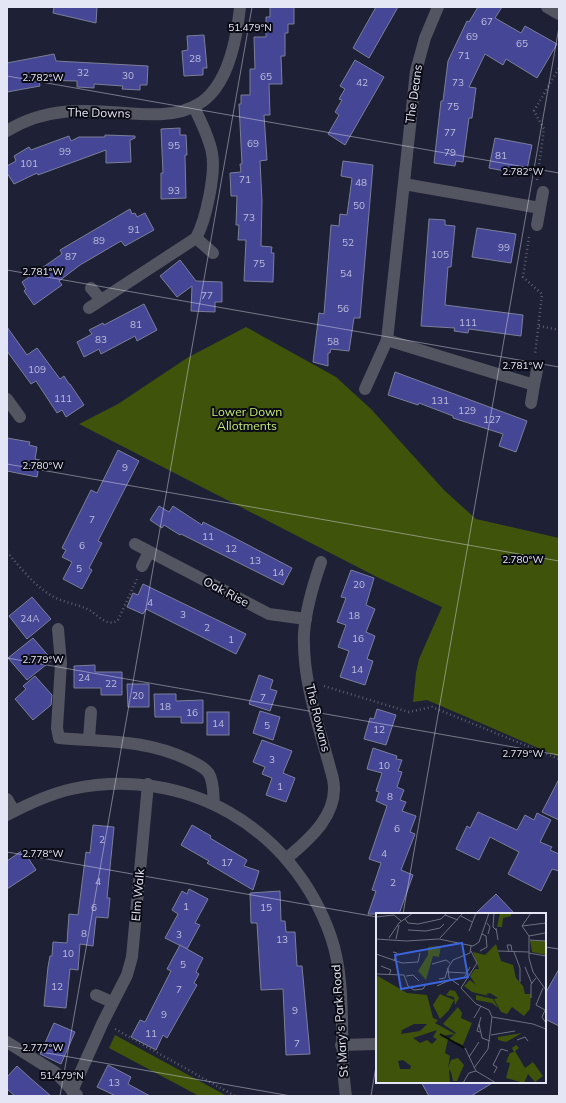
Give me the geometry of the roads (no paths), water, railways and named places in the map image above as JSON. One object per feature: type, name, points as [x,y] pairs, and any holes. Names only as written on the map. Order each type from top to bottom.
[{"type":"street","name":"The Downs","points":[[7,131],[34,117],[60,112],[90,110],[166,114],[194,107],[211,96],[221,79],[235,41],[240,7]]},
{"type":"street","name":"The Deans","points":[[365,389],[387,340],[416,71],[425,38],[438,7]]},
{"type":"street","points":[[547,7],[559,14]]},
{"type":"street","points":[[89,308],[196,238],[205,214],[213,159],[207,136],[194,107]]},
{"type":"street","points":[[404,184],[540,208]]},
{"type":"street","points":[[537,225],[543,192]]},
{"type":"street","points":[[196,238],[213,253]]},
{"type":"street","points":[[91,288],[101,300]]},
{"type":"street","points":[[387,340],[534,385]]},
{"type":"street","points":[[531,403],[538,370]]},
{"type":"street","points":[[13,400],[20,417]]},
{"type":"street","name":"Oak Rise","points":[[135,544],[269,614],[306,619]]},
{"type":"street","points":[[142,566],[150,552]]},
{"type":"street","name":"The Rowans","points":[[287,858],[310,839],[319,828],[327,815],[334,794],[333,779],[308,681],[304,642],[306,619],[311,592],[321,562]]},
{"type":"street","points":[[58,629],[61,663],[57,728],[59,738],[118,740],[164,749],[202,767],[208,773],[211,779],[214,804]]},
{"type":"street","points":[[88,739],[90,712]]},
{"type":"street","name":"St Mary's Park Road","points":[[10,813],[44,797],[72,789],[105,784],[148,784],[177,790],[214,804],[258,832],[287,858],[311,893],[331,937],[340,978],[341,1046],[346,1096]]},
{"type":"street","name":"Elm Walk","points":[[7,1042],[55,1072],[75,1094],[103,1022],[127,975],[132,957],[148,784]]},
{"type":"street","points":[[7,799],[10,813]]},
{"type":"street","points":[[96,995],[112,1002]]},
{"type":"street","points":[[341,1046],[376,1044]]},
{"type":"park label","name":"Lower Down Allotments","points":[[247,419]]}]
